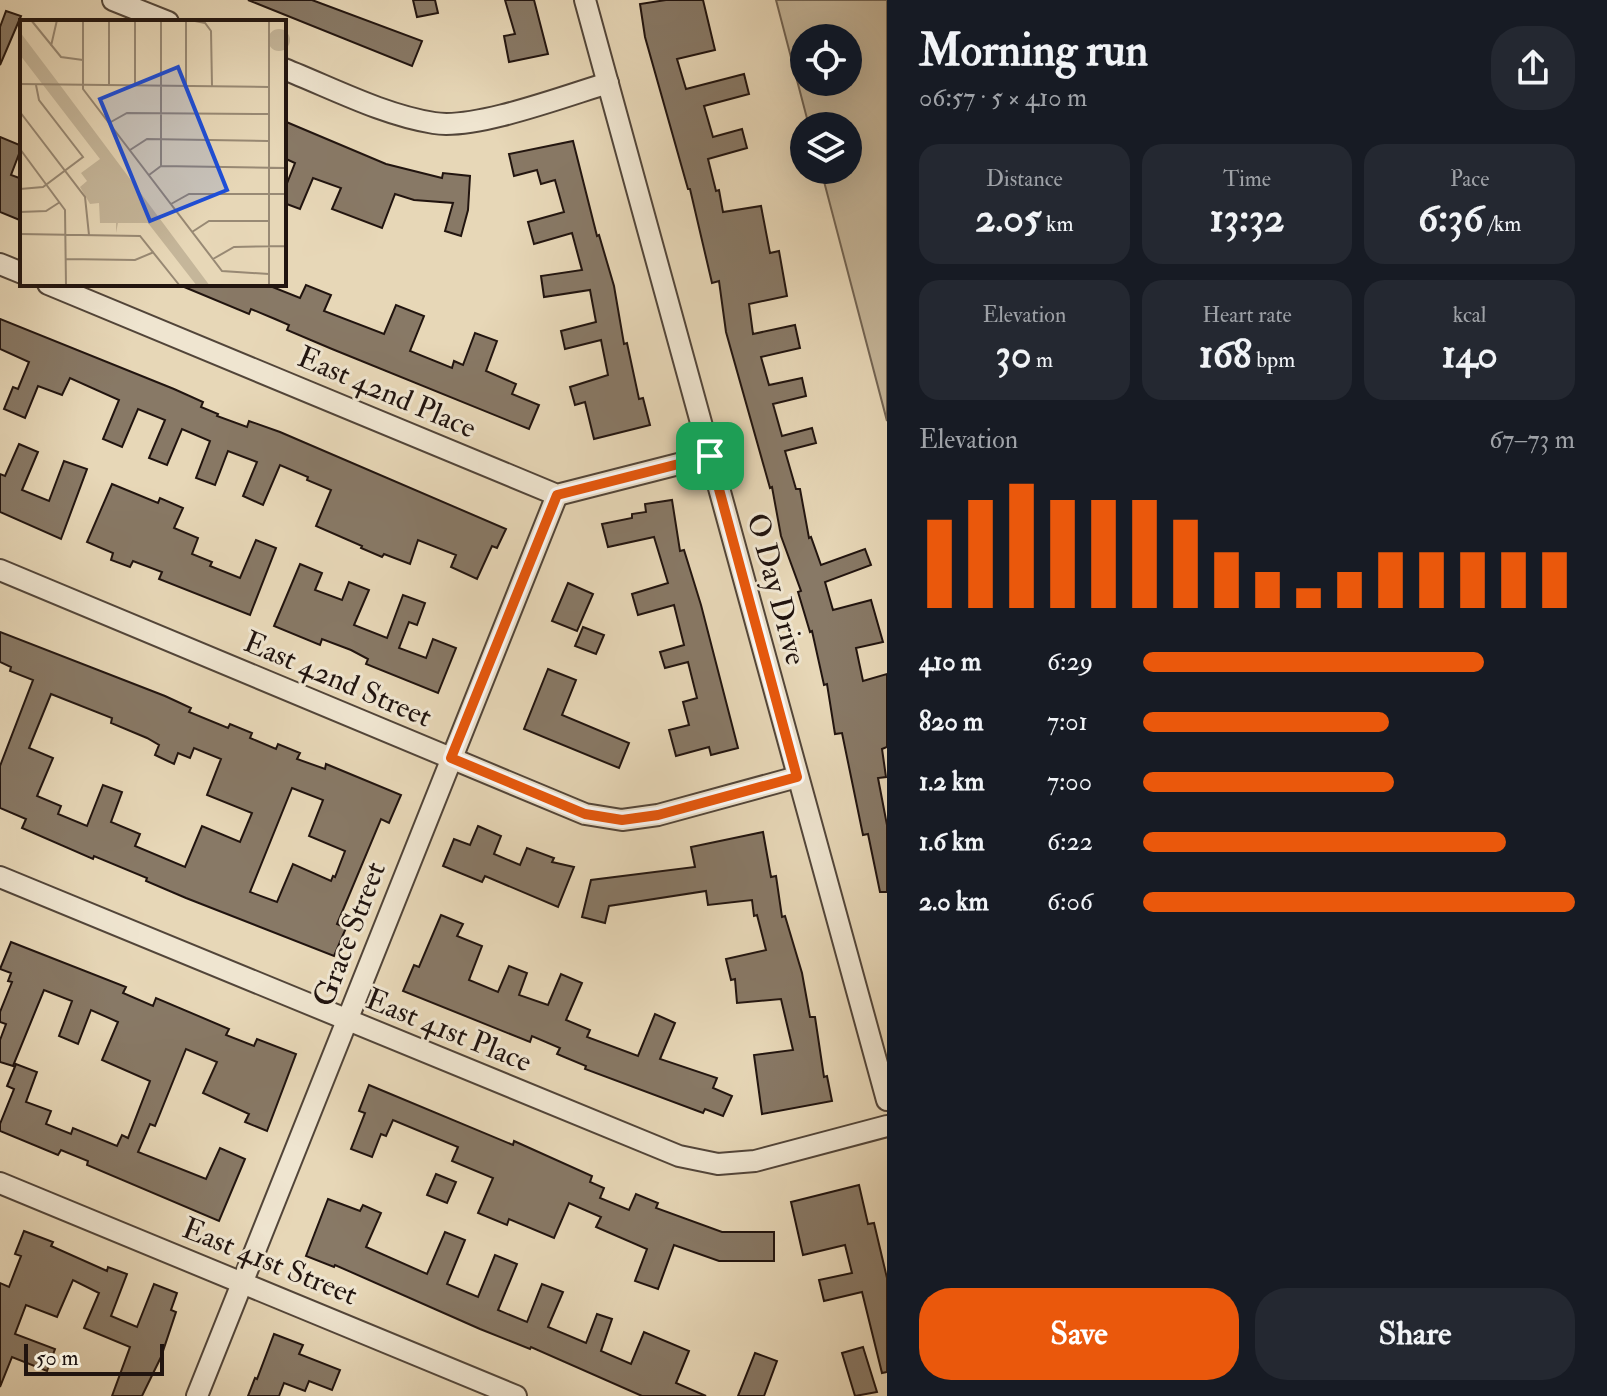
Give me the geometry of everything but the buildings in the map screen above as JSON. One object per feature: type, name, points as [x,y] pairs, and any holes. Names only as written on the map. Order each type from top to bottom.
[{"type":"street","points":[[113,0],[163,20]]},
{"type":"street","name":"O Day Drive","points":[[585,0],[887,1100]]},
{"type":"street","points":[[286,70],[393,112],[437,124],[476,121],[608,83]]},
{"type":"street","points":[[0,264],[20,272]]},
{"type":"street","name":"East 42nd Place","points":[[53,286],[557,495]]},
{"type":"street","points":[[557,495],[710,456]]},
{"type":"street","name":"Grace Street","points":[[197,1396],[557,495]]},
{"type":"street","name":"East 42nd Street","points":[[0,570],[585,814],[622,820],[658,815],[797,777]]},
{"type":"street","name":"East 41st Place","points":[[0,877],[679,1156],[718,1164],[755,1161],[887,1126]]},
{"type":"street","name":"East 41st Street","points":[[0,1183],[243,1282],[494,1392],[516,1396]]},
{"type":"shaded area","points":[[776,0],[887,0],[887,421],[825,184],[862,184],[862,112],[805,112],[801,96],[862,96],[862,24],[790,24],[790,53]]},
{"type":"route","points":[[710,456],[797,777],[658,815],[622,820],[585,814],[451,758],[557,495],[710,456]]}]
